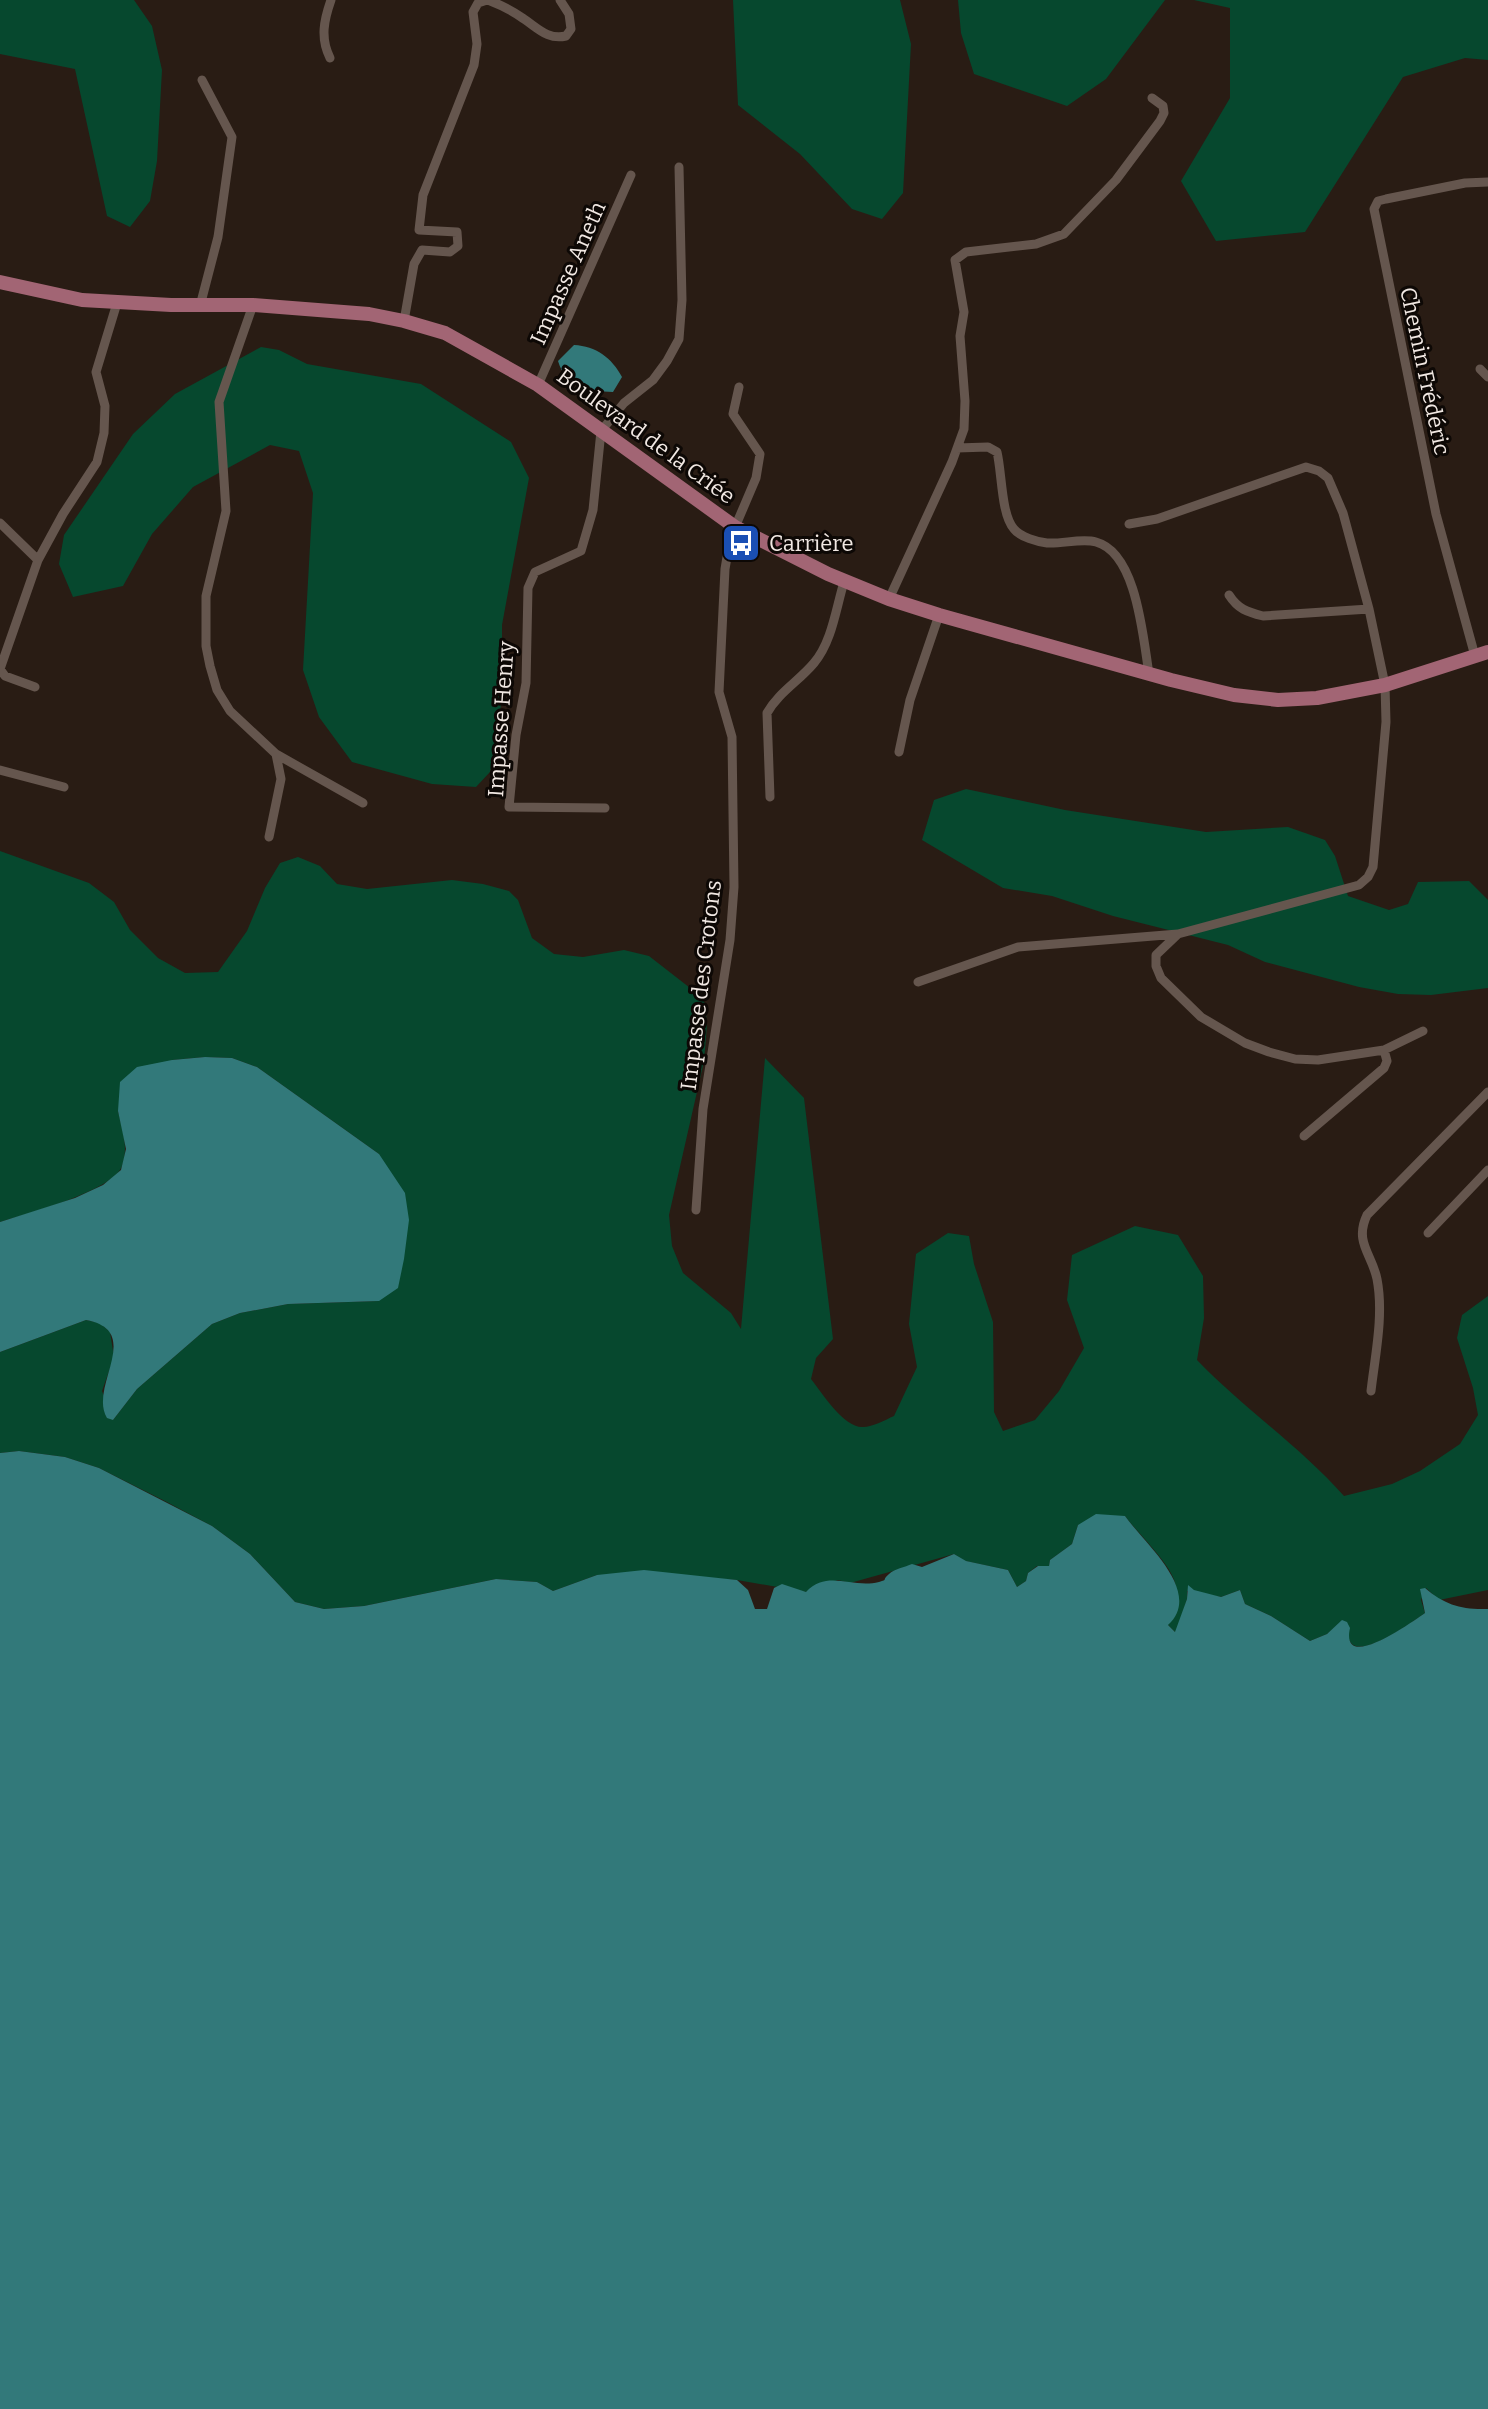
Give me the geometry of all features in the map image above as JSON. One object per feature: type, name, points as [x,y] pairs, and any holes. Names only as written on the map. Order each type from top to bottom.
[{"type":"main road","name":"Boulevard de la Criée","points":[[0,282],[82,300],[200,306],[253,305],[369,314],[445,333],[538,385],[735,527],[844,582],[939,615],[1149,674],[1234,695],[1278,700],[1352,693],[1481,654]]},
{"type":"street","points":[[330,58],[325,47],[323,23],[331,0]]},
{"type":"street","points":[[404,321],[414,264],[422,250],[450,252],[458,246],[457,232],[419,230],[423,195],[474,65],[477,44],[473,12],[478,3],[488,0],[504,6],[539,32],[556,39],[566,36],[571,29],[569,14],[560,0]]},
{"type":"street","points":[[200,306],[218,237],[232,137],[202,80]]},
{"type":"street","points":[[889,599],[964,429],[960,336],[964,312],[955,260],[966,252],[1036,244],[1064,234],[1116,180],[1160,121],[1163,106],[1152,98]]},
{"type":"street","points":[[601,431],[624,403],[653,380],[679,339],[682,300],[679,167]]},
{"type":"street","name":"Impasse Aneth","points":[[538,385],[631,175]]},
{"type":"street","name":"Chemin Frédéric","points":[[1481,654],[1436,514],[1374,209],[1378,201],[1386,199],[1465,183],[1488,182]]},
{"type":"street","points":[[35,687],[5,676],[0,669],[38,560],[97,462],[104,433],[105,406],[96,372],[117,303]]},
{"type":"street","points":[[253,305],[219,402],[226,511],[206,596],[206,646],[210,666],[217,690],[230,711],[276,754],[363,803]]},
{"type":"street","points":[[1480,369],[1488,377]]},
{"type":"street","name":"Impasse des Crotons","points":[[696,1210],[703,1109],[730,940],[734,887],[732,737],[719,692],[725,569],[730,539],[756,478],[760,454],[733,414],[739,387]]},
{"type":"street","name":"Impasse Henry","points":[[601,431],[593,510],[581,551],[535,572],[528,588],[526,683],[516,735],[509,807],[605,808]]},
{"type":"street","points":[[957,448],[988,447],[997,452],[1006,515],[1014,531],[1039,542],[1093,541],[1108,546],[1119,558],[1134,593],[1149,674]]},
{"type":"street","points":[[918,982],[1018,947],[1178,934],[1359,885],[1373,867],[1386,722],[1385,685],[1369,609],[1343,513],[1328,478],[1306,467],[1157,519],[1129,524]]},
{"type":"street","points":[[0,523],[38,560]]},
{"type":"street","points":[[770,797],[767,713],[773,702],[814,663],[825,645],[844,582]]},
{"type":"street","points":[[1229,595],[1236,606],[1247,613],[1263,616],[1369,609]]},
{"type":"street","points":[[899,752],[910,700],[939,615]]},
{"type":"street","points":[[269,837],[281,779],[276,754]]},
{"type":"street","points":[[0,770],[64,787]]},
{"type":"street","points":[[1178,934],[1156,955],[1161,978],[1211,1025],[1245,1043],[1295,1059],[1318,1060],[1384,1050],[1423,1031]]},
{"type":"street","points":[[1304,1136],[1384,1068],[1387,1061],[1384,1050]]},
{"type":"street","points":[[1371,1391],[1379,1296],[1377,1276],[1361,1237],[1362,1225],[1367,1215],[1488,1092]]},
{"type":"street","points":[[1428,1233],[1488,1170]]},
{"type":"green space","points":[[0,0],[134,0],[152,26],[162,70],[157,161],[150,201],[130,227],[107,216],[75,69],[0,54]]},
{"type":"green space","points":[[733,0],[900,0],[911,44],[903,193],[882,219],[852,209],[800,154],[738,105]]},
{"type":"green space","points":[[958,0],[1165,0],[1106,79],[1067,106],[974,74],[961,33]]},
{"type":"green space","points":[[1194,0],[1488,0],[1488,60],[1465,58],[1403,77],[1305,232],[1216,241],[1181,181],[1230,98],[1230,8]]},
{"type":"green space","points":[[261,347],[279,350],[307,364],[421,384],[511,442],[529,478],[502,625],[502,699],[490,772],[476,787],[432,784],[352,762],[319,717],[303,670],[313,493],[299,451],[270,445],[193,487],[152,534],[123,586],[73,597],[59,564],[64,535],[133,434],[175,394]]},
{"type":"green space","points":[[966,789],[1065,810],[1206,832],[1288,827],[1325,840],[1335,856],[1348,896],[1389,910],[1408,904],[1418,882],[1469,881],[1488,900],[1488,988],[1431,995],[1398,994],[1359,987],[1265,962],[1228,945],[1113,916],[1052,896],[1003,888],[922,840],[934,800]]},
{"type":"green space","points":[[0,851],[89,883],[114,902],[130,930],[158,958],[185,973],[218,972],[247,931],[265,888],[280,863],[298,857],[320,866],[337,884],[367,889],[452,880],[509,891],[518,900],[532,938],[554,954],[583,957],[624,950],[649,956],[705,1003],[704,1061],[669,1215],[672,1246],[683,1273],[731,1313],[741,1329],[765,1058],[804,1098],[833,1339],[816,1358],[811,1379],[834,1409],[856,1426],[871,1426],[894,1416],[917,1367],[909,1324],[916,1254],[948,1233],[969,1236],[974,1264],[993,1322],[994,1412],[1003,1431],[1035,1420],[1059,1391],[1084,1348],[1067,1300],[1072,1255],[1135,1226],[1178,1235],[1203,1276],[1204,1318],[1197,1360],[1309,1460],[1344,1496],[1392,1484],[1420,1471],[1460,1444],[1478,1415],[1457,1338],[1462,1315],[1488,1296],[1488,1590],[1439,1600],[1426,1588],[1421,1600],[1425,1613],[1378,1642],[1359,1646],[1350,1642],[1342,1621],[1327,1634],[1310,1641],[1271,1616],[1245,1604],[1240,1590],[1221,1597],[1187,1591],[1176,1633],[1168,1625],[1176,1597],[1174,1580],[1163,1561],[1125,1516],[1078,1525],[1072,1544],[1050,1560],[1049,1566],[1037,1566],[1028,1573],[1026,1581],[1017,1587],[1008,1570],[965,1561],[954,1554],[850,1583],[838,1580],[806,1592],[737,1580],[597,1575],[553,1591],[537,1582],[496,1579],[364,1606],[324,1609],[295,1602],[250,1554],[212,1526],[163,1500],[99,1468],[65,1457],[19,1451],[0,1453],[0,1352],[86,1320],[100,1323],[110,1332],[114,1357],[102,1391],[113,1420],[137,1389],[212,1324],[240,1313],[288,1304],[379,1301],[379,1154],[257,1067],[232,1058],[172,1060],[118,1111],[125,1152],[122,1166],[115,1175],[86,1193],[0,1222]]},
{"type":"water","points":[[574,345],[596,351],[613,364],[622,377],[613,392],[587,389],[566,377],[558,361]]},
{"type":"water","points":[[205,1057],[232,1058],[257,1067],[379,1154],[405,1193],[409,1220],[398,1288],[379,1301],[288,1304],[240,1313],[212,1324],[137,1389],[113,1420],[107,1418],[103,1405],[114,1348],[112,1336],[103,1326],[86,1320],[0,1352],[0,1222],[75,1198],[103,1185],[121,1170],[126,1149],[118,1111],[120,1082],[137,1067]]},
{"type":"water","points":[[19,1451],[65,1457],[99,1468],[212,1526],[250,1554],[295,1602],[324,1609],[364,1606],[496,1579],[537,1582],[553,1591],[597,1575],[644,1570],[737,1580],[748,1590],[755,1609],[767,1609],[774,1588],[782,1584],[806,1592],[823,1582],[879,1582],[900,1568],[912,1564],[922,1567],[954,1554],[966,1561],[1008,1570],[1017,1587],[1038,1566],[1049,1566],[1050,1560],[1072,1544],[1078,1525],[1096,1514],[1125,1516],[1167,1568],[1179,1598],[1177,1612],[1168,1625],[1175,1632],[1187,1599],[1188,1585],[1194,1590],[1221,1597],[1240,1590],[1245,1604],[1271,1616],[1310,1641],[1327,1634],[1342,1620],[1347,1622],[1350,1641],[1356,1646],[1379,1641],[1425,1613],[1420,1589],[1425,1588],[1454,1605],[1488,1609],[1488,2409],[0,2409],[0,1453]]},
{"type":"place","name":"Carrière","points":[[741,543]]}]
